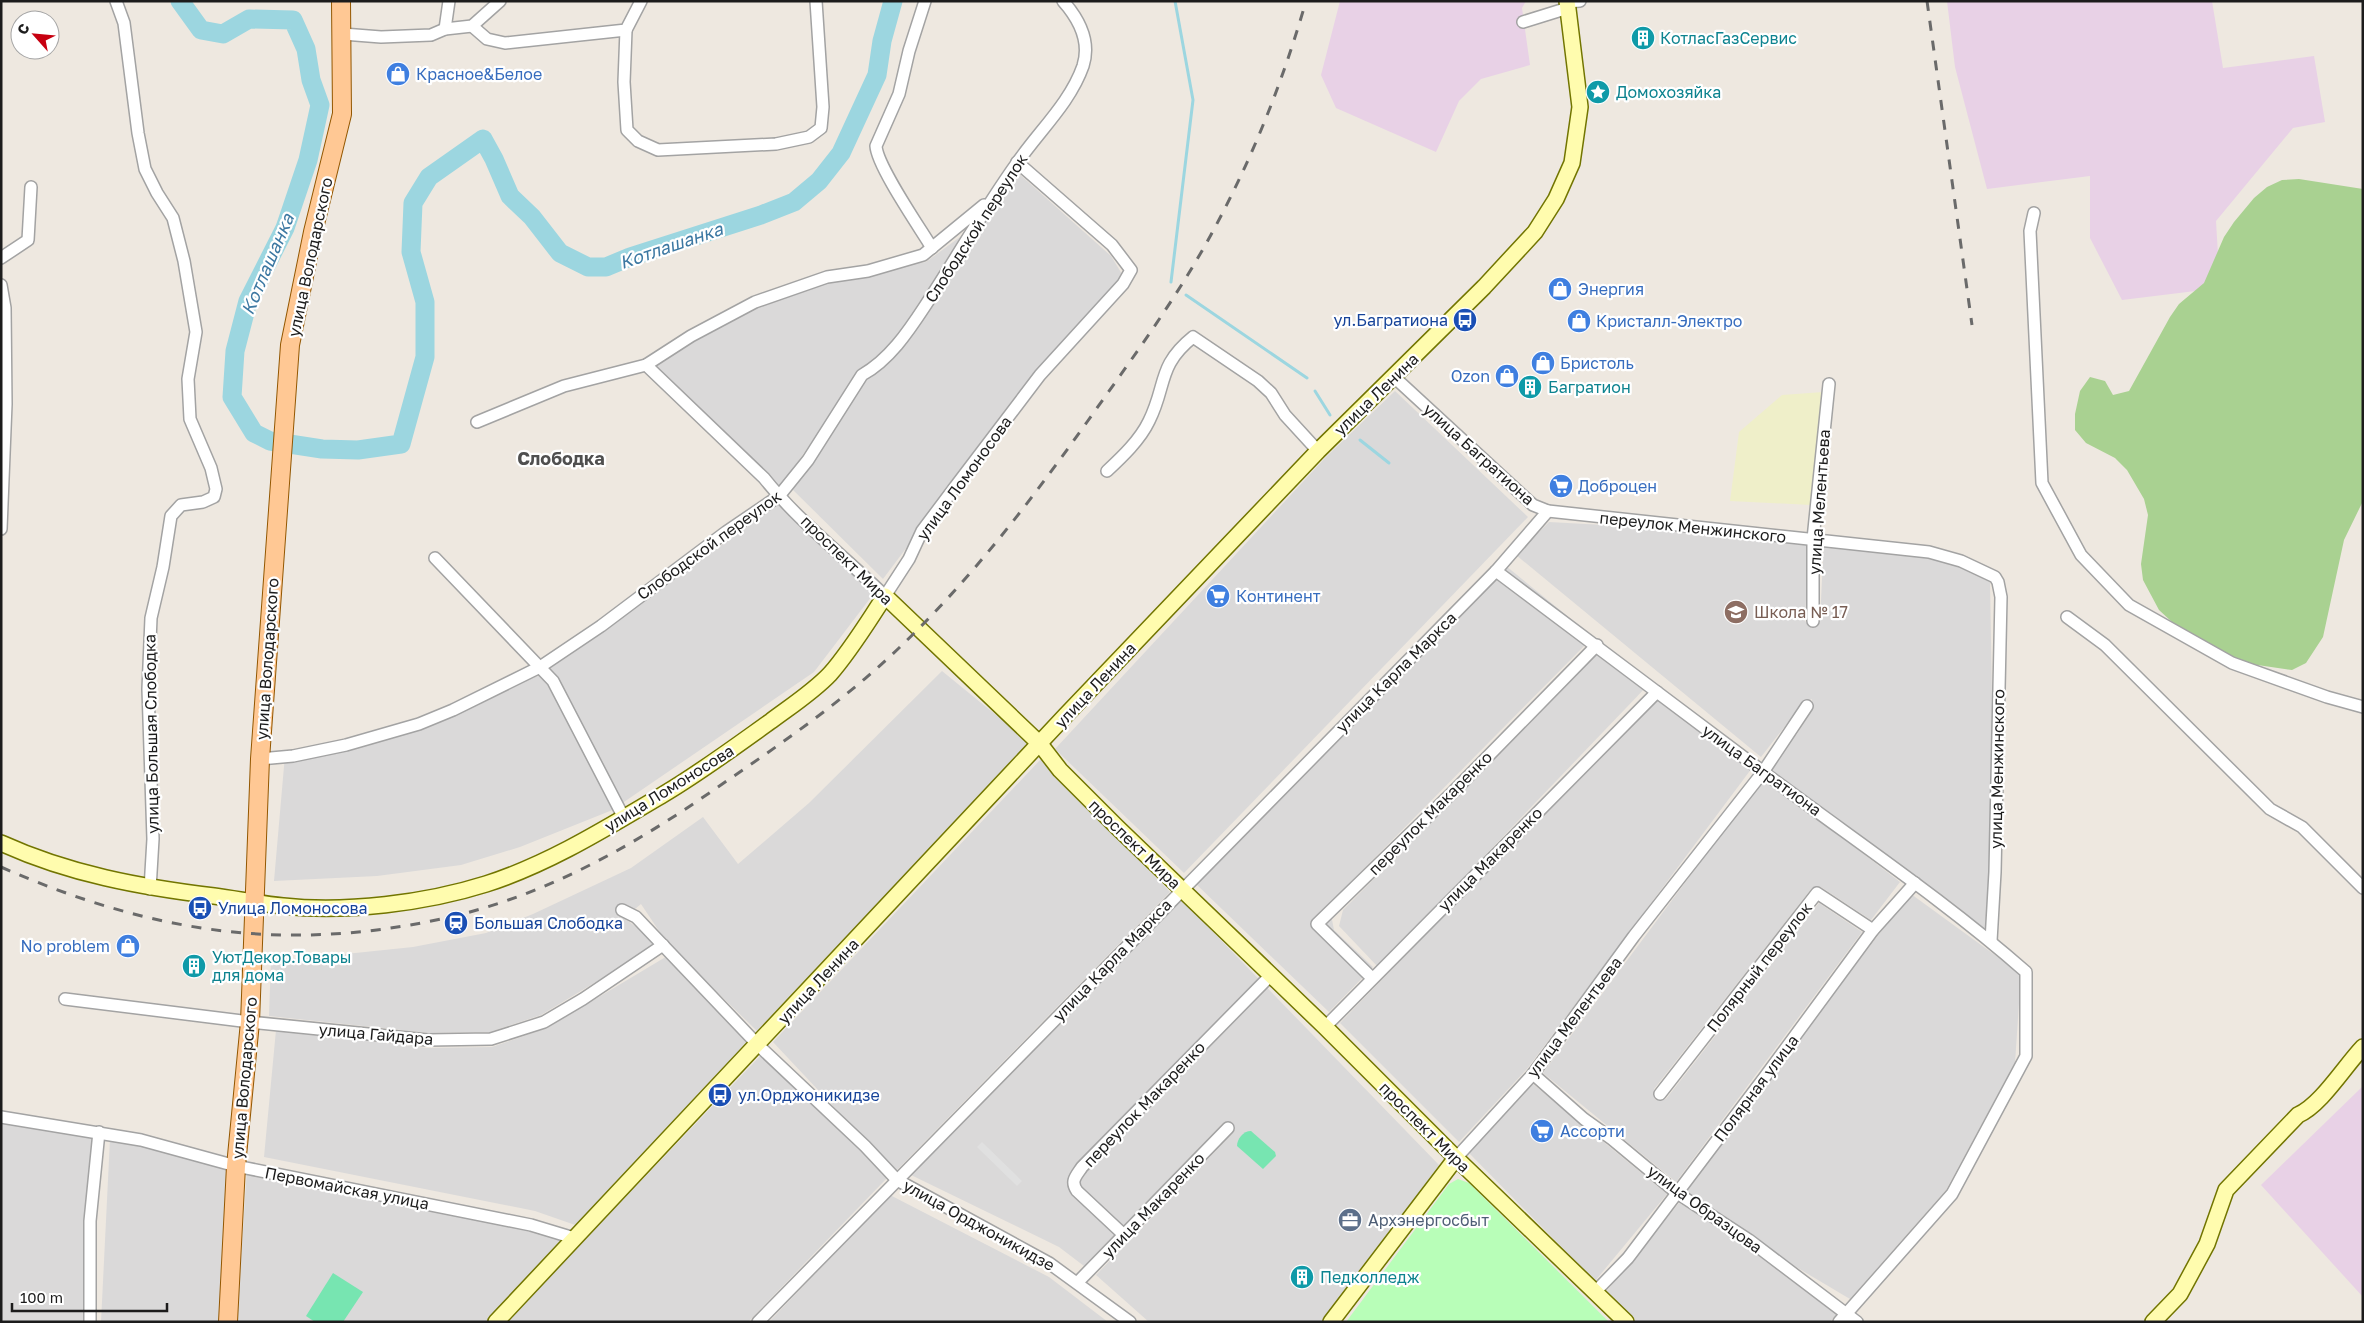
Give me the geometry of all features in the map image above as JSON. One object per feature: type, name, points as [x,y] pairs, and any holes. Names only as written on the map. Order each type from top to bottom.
[{"type":"main road","name":"улица Володарского","points":[[228,1322],[236,1166],[250,1022],[260,759],[290,345],[313,232],[342,114],[343,34],[341,1]]},
{"type":"main road","name":"улица Ленина","points":[[496,1322],[1318,451],[1489,282],[1535,232],[1565,181],[1572,163],[1580,107],[1571,3]]},
{"type":"main road","name":"улица Ломоносова","points":[[1,843],[94,877],[150,889],[283,906],[343,907],[400,903],[455,892],[515,874],[547,859],[624,818],[721,757],[828,676],[852,646],[885,596]]},
{"type":"main road","name":"проспект Мира","points":[[885,596],[1040,744],[1060,770],[1626,1322]]},
{"type":"main road","points":[[2153,1322],[2180,1294],[2207,1244],[2226,1190],[2298,1114],[2310,1109],[2347,1063],[2363,1048]]},
{"type":"main road","name":"улица Мелентьева","points":[[1331,1322],[1456,1158]]},
{"type":"street","name":"улица Большая Слободка","points":[[116,1],[124,22],[138,133],[145,169],[157,193],[174,218],[184,261],[196,332],[188,379],[190,419],[211,468],[216,488],[214,497],[203,502],[181,505],[171,516],[163,567],[151,618],[148,689],[153,839],[150,889]]},
{"type":"street","points":[[445,28],[450,1]]},
{"type":"street","points":[[343,34],[431,35],[445,28],[472,26],[500,1]]},
{"type":"street","points":[[641,1],[626,30],[624,82],[627,130],[638,142],[658,150],[776,144],[810,137],[820,128],[823,106],[816,1]]},
{"type":"street","points":[[925,1],[909,51],[900,94],[876,146],[876,153],[890,180],[932,248]]},
{"type":"street","name":"Слободской переулок","points":[[260,759],[293,756],[346,745],[418,724],[454,710],[540,666],[600,626],[726,532],[779,496],[808,460],[862,376],[877,367],[910,329],[1017,162],[1071,91],[1084,65],[1085,36],[1075,15],[1063,1]]},
{"type":"street","points":[[1523,22],[1571,3]]},
{"type":"street","points":[[472,26],[487,40],[505,43],[626,30]]},
{"type":"street","name":"улица Ломоносова","points":[[885,596],[909,559],[922,531],[958,482],[1040,375],[1123,284],[1131,270],[1112,245],[1017,162]]},
{"type":"street","points":[[1,258],[28,240],[31,187]]},
{"type":"street","points":[[477,422],[564,386],[627,368],[646,365],[691,336],[755,302],[827,277],[868,271],[923,255],[995,196]]},
{"type":"street","points":[[2034,212],[2030,231],[2042,483],[2081,555],[2129,605],[2232,663],[2327,697],[2363,707]]},
{"type":"street","points":[[1,285],[5,308],[6,404],[1,529]]},
{"type":"street","points":[[1107,471],[1132,445],[1149,422],[1162,379],[1172,358],[1193,337],[1258,381],[1271,393],[1285,415],[1318,451]]},
{"type":"street","name":"проспект Мира","points":[[646,365],[764,478],[779,496],[885,596]]},
{"type":"street","name":"улица Багратиона","points":[[1393,376],[1533,505],[1548,511],[1574,515]]},
{"type":"street","name":"улица Мелентьева","points":[[1813,621],[1813,539],[1829,384]]},
{"type":"street","name":"улица Карла Маркса","points":[[758,1322],[1496,571],[1548,511]]},
{"type":"street","name":"переулок Менжинского","points":[[1574,515],[1929,552],[1961,561],[1995,578],[1998,582],[2001,597]]},
{"type":"street","points":[[435,558],[553,681],[624,818]]},
{"type":"street","name":"улица Багратиона","points":[[1496,571],[1597,645],[1763,772],[1915,883],[1991,941],[2026,972],[2026,1056],[1952,1194],[1842,1317]]},
{"type":"street","name":"улица Менжинского","points":[[1991,941],[1995,872],[2001,597]]},
{"type":"street","points":[[2067,617],[2105,645],[2270,809],[2302,828],[2363,888]]},
{"type":"street","name":"переулок Макаренко","points":[[1372,978],[1317,924],[1454,791],[1597,645]]},
{"type":"street","name":"улица Макаренко","points":[[1325,1027],[1656,692]]},
{"type":"street","name":"улица Мелентьева","points":[[1456,1158],[1533,1074],[1634,936],[1763,772],[1807,706]]},
{"type":"street","name":"Полярная улица","points":[[1595,1292],[1628,1258],[1873,930],[1915,883]]},
{"type":"street","name":"Полярный переулок","points":[[1660,1094],[1817,893],[1873,930]]},
{"type":"street","name":"улица Орджоникидзе","points":[[622,910],[636,917],[758,1045],[865,1146],[897,1180],[1048,1263],[1078,1282],[1130,1322]]},
{"type":"street","name":"улица Гайдара","points":[[65,999],[250,1022],[428,1040],[491,1039],[544,1022],[583,999],[663,945]]},
{"type":"street","name":"переулок Макаренко","points":[[1124,1235],[1077,1191],[1073,1185],[1073,1179],[1082,1167],[1271,975]]},
{"type":"street","name":"улица Образцова","points":[[1533,1074],[1584,1119],[1612,1139],[1677,1193],[1749,1240],[1842,1317],[1857,1322]]},
{"type":"street","name":"Первомайская улица","points":[[1,1117],[141,1140],[236,1166],[531,1225],[574,1238]]},
{"type":"street","name":"улица Макаренко","points":[[1078,1282],[1228,1128]]},
{"type":"street","points":[[90,1322],[90,1221],[99,1132]]},
{"type":"shaded area","points":[[1340,1],[1526,1],[1522,8],[1530,65],[1481,79],[1459,101],[1436,152],[1336,108],[1321,75]]},
{"type":"shaded area","points":[[1947,1],[2212,1],[2223,68],[2314,56],[2325,122],[2293,128],[2216,221],[2220,288],[2122,300],[2090,238],[2090,176],[1987,189],[1955,67]]},
{"type":"shaded area","points":[[1017,172],[1111,256],[1122,274],[1037,374],[883,579],[790,487],[859,389],[911,330],[967,250]]},
{"type":"shaded area","points":[[964,234],[907,326],[884,355],[854,382],[780,487],[652,367],[737,315],[837,276],[926,262]]},
{"type":"shaded area","points":[[1395,391],[1528,517],[1184,873],[1055,749],[1326,457]]},
{"type":"shaded area","points":[[783,501],[875,592],[814,672],[621,804],[548,668]]},
{"type":"shaded area","points":[[1549,522],[1809,536],[1805,621],[1812,628],[1820,621],[1824,538],[1948,560],[1990,582],[1993,757],[1987,932],[1875,852],[1767,767],[1797,734],[1812,710],[1812,699],[1803,703],[1761,757],[1516,555]]},
{"type":"shaded area","points":[[1506,566],[1593,637],[1329,904],[1334,930],[1373,967],[1329,1012],[1195,883]]},
{"type":"shaded area","points":[[1604,647],[1649,684],[1378,967],[1339,926],[1343,910]]},
{"type":"shaded area","points":[[942,671],[1034,746],[757,1031],[667,943],[641,904],[624,918],[659,944],[541,1015],[490,1032],[429,1033],[269,1016],[271,959],[307,958],[413,947],[486,933],[533,914],[631,868],[703,817],[738,864],[809,803]]},
{"type":"shaded area","points":[[545,673],[615,809],[520,847],[461,865],[377,876],[274,881],[285,755],[383,739]]},
{"type":"shaded area","points":[[1660,693],[1752,768],[1527,1069],[1459,1142],[1340,1023]]},
{"type":"shaded area","points":[[1041,759],[1170,892],[895,1172],[773,1042]]},
{"type":"shaded area","points":[[1764,777],[1900,882],[1871,920],[1821,887],[1812,888],[1654,1089],[1655,1100],[1666,1099],[1819,903],[1862,932],[1676,1182],[1543,1073]]},
{"type":"shaded area","points":[[1911,894],[2021,974],[2015,1063],[1946,1190],[1850,1299],[1749,1239],[1685,1190]]},
{"type":"shaded area","points":[[1181,899],[1439,1165],[1324,1322],[1149,1322],[1096,1275],[1233,1133],[1232,1122],[1223,1123],[1084,1266],[1059,1247],[911,1175]]},
{"type":"shaded area","points":[[669,955],[753,1042],[578,1226],[535,1211],[264,1157],[276,1030],[427,1048],[492,1047],[547,1028]]},
{"type":"shaded area","points":[[763,1053],[888,1177],[748,1322],[507,1322]]},
{"type":"shaded area","points":[[1533,1084],[1667,1194],[1595,1281],[1469,1153]]},
{"type":"shaded area","points":[[2363,1086],[2363,1297],[2261,1185]]},
{"type":"shaded area","points":[[1,1123],[100,1132],[92,1322],[1,1322]]},
{"type":"shaded area","points":[[110,1139],[232,1165],[222,1322],[101,1322]]},
{"type":"shaded area","points":[[982,1142],[1022,1181],[1017,1186],[977,1147]]},
{"type":"shaded area","points":[[247,1168],[567,1237],[491,1322],[237,1322]]},
{"type":"shaded area","points":[[890,1195],[1049,1277],[1108,1322],[769,1322]]},
{"type":"shaded area","points":[[1679,1203],[1747,1242],[1840,1310],[1830,1322],[1636,1322],[1606,1292]]},
{"type":"green space","points":[[2299,179],[2363,189],[2363,501],[2344,540],[2323,637],[2306,663],[2292,670],[2244,663],[2185,634],[2159,610],[2143,580],[2141,564],[2148,515],[2144,499],[2127,470],[2115,458],[2086,443],[2075,430],[2075,414],[2080,391],[2090,377],[2105,381],[2113,395],[2129,391],[2179,304],[2204,283],[2224,237],[2234,222],[2254,198],[2267,187],[2282,180]]},
{"type":"green space","points":[[1823,392],[1811,505],[1730,501],[1739,432],[1782,395]]},
{"type":"green space","points":[[1251,1131],[1275,1152],[1276,1156],[1263,1169],[1237,1146],[1241,1136],[1245,1132]]},
{"type":"green space","points":[[1458,1179],[1469,1183],[1609,1322],[1346,1322],[1449,1184]]},
{"type":"green space","points":[[333,1273],[363,1292],[343,1322],[315,1322],[306,1316]]},
{"type":"waterway","name":"Котлашанка","points":[[180,1],[201,30],[223,34],[249,19],[293,20],[306,49],[311,80],[320,105],[308,160],[285,228],[248,301],[235,351],[232,397],[254,433],[270,441],[322,449],[358,450],[401,444],[425,357],[425,302],[411,252],[413,203],[429,177],[483,139],[510,196],[532,217],[560,253],[588,267],[606,267],[630,257],[761,215],[794,202],[819,181],[841,153],[877,75],[882,41],[893,1]]},
{"type":"waterway","points":[[1171,282],[1193,100],[1175,1]]},
{"type":"waterway","points":[[1186,295],[1307,378]]},
{"type":"waterway","points":[[1315,391],[1330,415]]},
{"type":"waterway","points":[[1360,440],[1389,463]]},
{"type":"railway","points":[[1,867],[56,889],[110,907],[163,921],[217,930],[271,935],[326,934],[383,929],[441,919],[516,897],[586,867],[686,809],[812,720],[879,666],[951,594],[1022,510],[1066,452],[1153,328],[1213,231],[1228,203],[1266,118],[1306,1]]},
{"type":"railway","points":[[1927,1],[1972,325]]},
{"type":"place","name":"КотласГазСервис","points":[[1643,38]]},
{"type":"place","name":"Красное&Белое","points":[[398,74]]},
{"type":"place","name":"Домохозяйка","points":[[1598,92]]},
{"type":"place","name":"Энергия","points":[[1560,289]]},
{"type":"place","name":"ул.Багратиона","points":[[1465,320]]},
{"type":"place","name":"Кристалл-Электро","points":[[1579,321]]},
{"type":"place","name":"Бристоль","points":[[1543,363]]},
{"type":"place","name":"Ozon","points":[[1507,376]]},
{"type":"place","name":"Багратион","points":[[1530,387]]},
{"type":"place","name":"Доброцен","points":[[1561,486]]},
{"type":"place","name":"Континент","points":[[1218,596]]},
{"type":"place","name":"Школа № 17","points":[[1736,612]]},
{"type":"place","name":"Улица Ломоносова","points":[[200,908]]},
{"type":"place","name":"Большая Слободка","points":[[456,923]]},
{"type":"place","name":"No problem","points":[[128,946]]},
{"type":"place","name":"УютДекор.Товары для дома","points":[[194,966]]},
{"type":"place","name":"ул.Орджоникидзе","points":[[720,1095]]},
{"type":"place","name":"Ассорти","points":[[1542,1131]]},
{"type":"place","name":"Архэнергосбыт","points":[[1350,1220]]},
{"type":"place","name":"Педколледж","points":[[1302,1277]]},
{"type":"district","name":"Слободка","points":[[561,458]]}]
